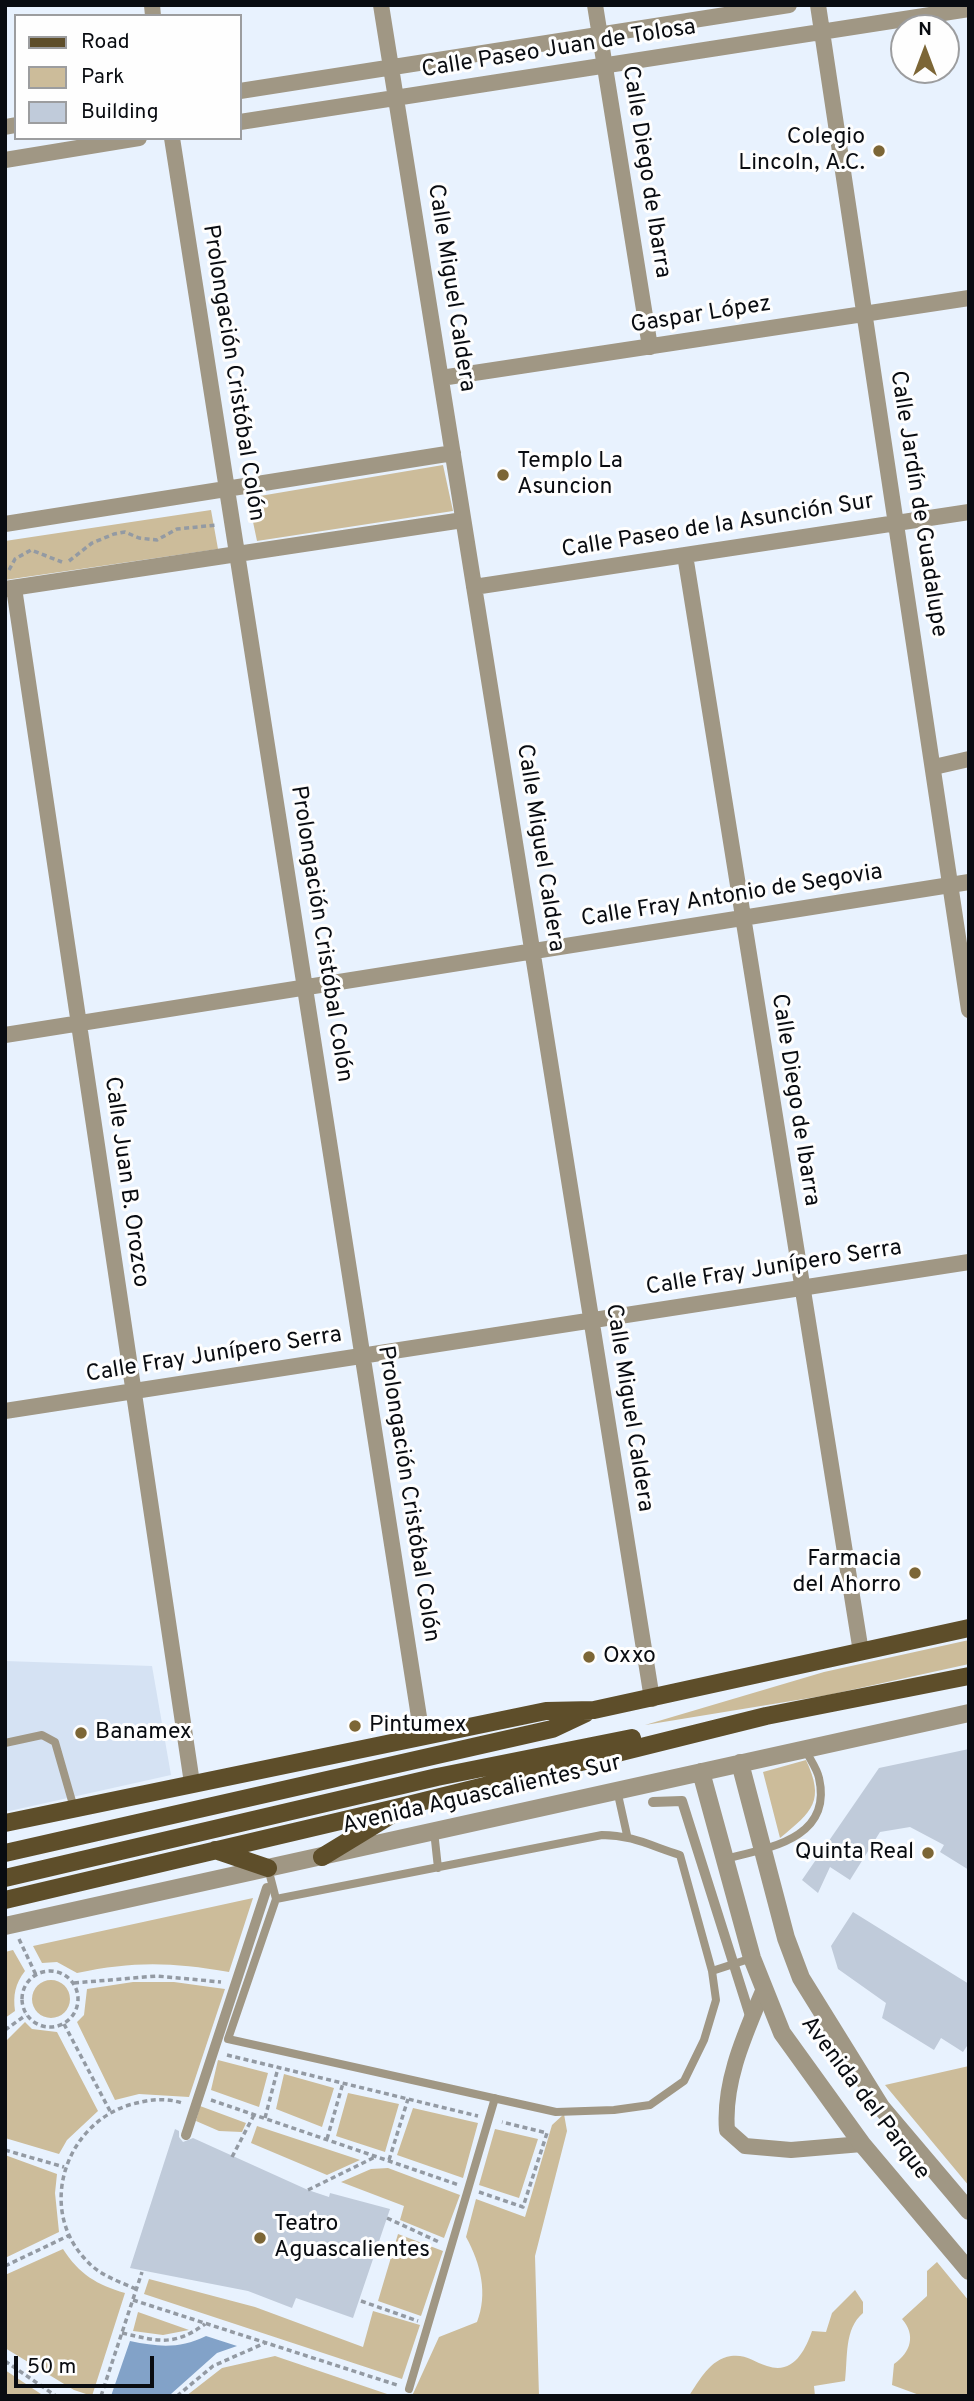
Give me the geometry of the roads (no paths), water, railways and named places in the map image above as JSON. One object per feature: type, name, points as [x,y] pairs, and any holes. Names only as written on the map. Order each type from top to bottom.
[{"type":"main road","points":[[10,1824],[192,1783],[546,1711],[594,1710],[652,1699],[969,1628]]},
{"type":"main road","name":"Avenida Aguascalientes Sur","points":[[5,1900],[404,1806],[766,1716],[969,1676]]},
{"type":"main road","points":[[5,1853],[552,1729],[594,1710]]},
{"type":"main road","name":"Avenida Aguascalientes Sur","points":[[5,1878],[425,1779],[711,1723],[766,1716]]},
{"type":"main road","points":[[323,1857],[404,1806]]},
{"type":"main road","points":[[215,1850],[268,1868]]},
{"type":"street","name":"Calle Miguel Caldera","points":[[382,5],[652,1699]]},
{"type":"street","name":"Calle Diego de Ibarra","points":[[594,5],[606,65],[650,347]]},
{"type":"street","name":"Calle Paseo Juan de Tolosa","points":[[242,91],[789,5]]},
{"type":"street","name":"Calle Jardín de Guadalupe","points":[[818,5],[969,1010]]},
{"type":"street","name":"Calle Paseo Juan de Tolosa","points":[[242,122],[969,9]]},
{"type":"street","points":[[5,160],[127,140]]},
{"type":"street","name":"Prolongación Cristóbal Colón","points":[[173,140],[422,1736]]},
{"type":"street","name":"Gaspar López","points":[[441,378],[969,298]]},
{"type":"street","points":[[5,524],[453,453]]},
{"type":"street","name":"Calle Paseo de la Asunción Sur","points":[[474,587],[969,512]]},
{"type":"street","points":[[9,588],[463,520]]},
{"type":"street","name":"Calle Diego de Ibarra","points":[[685,555],[861,1652]]},
{"type":"street","name":"Calle Juan B. Orozco","points":[[9,588],[78,1023],[192,1783]]},
{"type":"street","points":[[934,767],[969,759]]},
{"type":"street","name":"Calle Fray Antonio de Segovia","points":[[5,1035],[969,883]]},
{"type":"street","name":"Calle Fray Junípero Serra","points":[[5,1411],[969,1262]]},
{"type":"street","name":"Avenida Aguascalientes Sur","points":[[8,1925],[969,1713]]},
{"type":"street","name":"Avenida del Parque","points":[[740,1763],[786,1938],[801,1978],[822,2016],[881,2107],[969,2211]]},
{"type":"street","name":"Avenida del Parque","points":[[701,1772],[752,1958],[782,2034],[862,2144],[969,2271]]},
{"type":"street","points":[[653,1802],[682,1801],[751,2019]]},
{"type":"street","points":[[186,2134],[267,1888]]},
{"type":"street","points":[[763,1991],[731,2078],[725,2109],[727,2130],[745,2146],[791,2150],[862,2144]]},
{"type":"lane","points":[[5,1743],[42,1735],[54,1742],[74,1808]]},
{"type":"lane","points":[[724,1859],[790,1842],[808,1826],[821,1805],[819,1777],[805,1749]]},
{"type":"lane","points":[[617,1790],[627,1835]]},
{"type":"lane","points":[[435,1831],[439,1868]]},
{"type":"lane","points":[[268,1868],[276,1899],[228,2039],[556,2112],[614,2110],[650,2105],[684,2081],[704,2040],[716,2000],[712,1971],[680,1855],[649,1846],[627,1835],[602,1835],[276,1899]]},
{"type":"lane","points":[[712,1971],[752,1958]]},
{"type":"lane","points":[[409,2389],[495,2098]]},
{"type":"water","points":[[206,2336],[237,2346],[217,2353],[171,2394],[111,2396],[130,2341],[169,2346]]},
{"type":"place","name":"Colegio Lincoln, A.C.","points":[[879,151]]},
{"type":"place","name":"Templo La Asuncion","points":[[503,475]]},
{"type":"place","name":"Farmacia del Ahorro","points":[[915,1573]]},
{"type":"place","name":"Oxxo","points":[[589,1657]]},
{"type":"place","name":"Pintumex","points":[[355,1726]]},
{"type":"place","name":"Banamex","points":[[81,1733]]},
{"type":"place","name":"Quinta Real","points":[[928,1853]]},
{"type":"place","name":"Teatro Aguascalientes","points":[[260,2238]]}]
